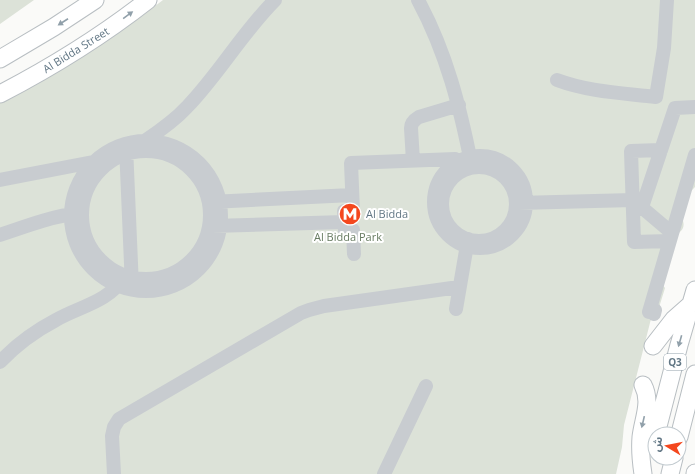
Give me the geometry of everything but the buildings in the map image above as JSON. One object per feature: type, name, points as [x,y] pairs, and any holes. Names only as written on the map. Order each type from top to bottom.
[{"type":"main road","points":[[0,59],[54,28],[95,0]]},
{"type":"main road","name":"Al Bidda Street","points":[[0,94],[72,54],[148,0]]},
{"type":"main road","points":[[653,346],[693,297]]},
{"type":"main road","name":"Q3","points":[[658,426],[693,297]]},
{"type":"main road","points":[[682,426],[695,374]]},
{"type":"main road","points":[[643,385],[647,399],[640,444],[640,454],[644,474]]},
{"type":"main road","points":[[644,474],[647,464]]},
{"type":"street","points":[[146,140],[167,125],[186,108],[255,22],[275,0]]},
{"type":"street","points":[[418,0],[431,26],[449,72],[459,105],[471,162]]},
{"type":"street","points":[[557,80],[589,89],[656,97],[664,48],[667,0]]},
{"type":"street","points":[[413,161],[411,128],[414,120],[418,117],[459,105]]},
{"type":"street","points":[[637,203],[661,150],[674,108],[695,107]]},
{"type":"street","points":[[146,140],[166,143],[181,149],[194,158],[210,177],[217,191],[210,218],[215,226],[218,236],[210,255],[190,277],[162,289],[147,291],[126,283],[109,281],[100,276],[80,253],[73,234],[76,213],[84,195],[97,173],[136,141],[146,140]]},
{"type":"street","points":[[126,148],[126,283]]},
{"type":"street","points":[[76,213],[72,204],[81,177],[94,162],[108,150],[126,148],[139,151],[153,151],[178,159],[189,167],[198,177],[204,189],[214,202]]},
{"type":"street","points":[[661,150],[631,151],[637,203],[634,242],[670,237]]},
{"type":"street","points":[[654,314],[655,310],[649,312],[695,155]]},
{"type":"street","points":[[354,254],[353,230],[345,231],[344,222],[344,211],[353,211],[351,163],[455,159],[457,163]]},
{"type":"street","points":[[0,180],[94,162]]},
{"type":"street","points":[[435,206],[442,199],[451,180],[471,162]]},
{"type":"street","points":[[467,243],[455,232],[444,214],[435,206],[434,199],[438,185],[445,172],[457,163],[471,162],[501,173],[511,183],[522,203]]},
{"type":"street","points":[[214,202],[352,195]]},
{"type":"street","points":[[522,203],[637,203],[670,237]]},
{"type":"street","points":[[467,243],[475,240],[489,240],[501,234],[507,229],[522,203]]},
{"type":"street","points":[[0,235],[36,222],[76,213]]},
{"type":"street","points":[[215,226],[344,222]]},
{"type":"street","points":[[456,308],[467,243]]},
{"type":"street","points":[[0,362],[12,350],[44,327],[106,296],[126,283]]},
{"type":"street","points":[[114,474],[112,436],[114,427],[120,419],[302,313],[324,306],[459,287]]},
{"type":"street","points":[[384,474],[426,386]]},
{"type":"green space","points":[[0,0],[34,0],[0,24]]},
{"type":"green space","name":"Al Bidda Park","points":[[163,0],[695,0],[695,187],[690,192],[682,218],[683,227],[677,234],[662,284],[665,288],[657,314],[652,315],[624,425],[622,447],[616,474],[0,474],[0,103],[84,55],[124,29]]},
{"type":"place","name":"Al Bidda","points":[[350,214]]}]
